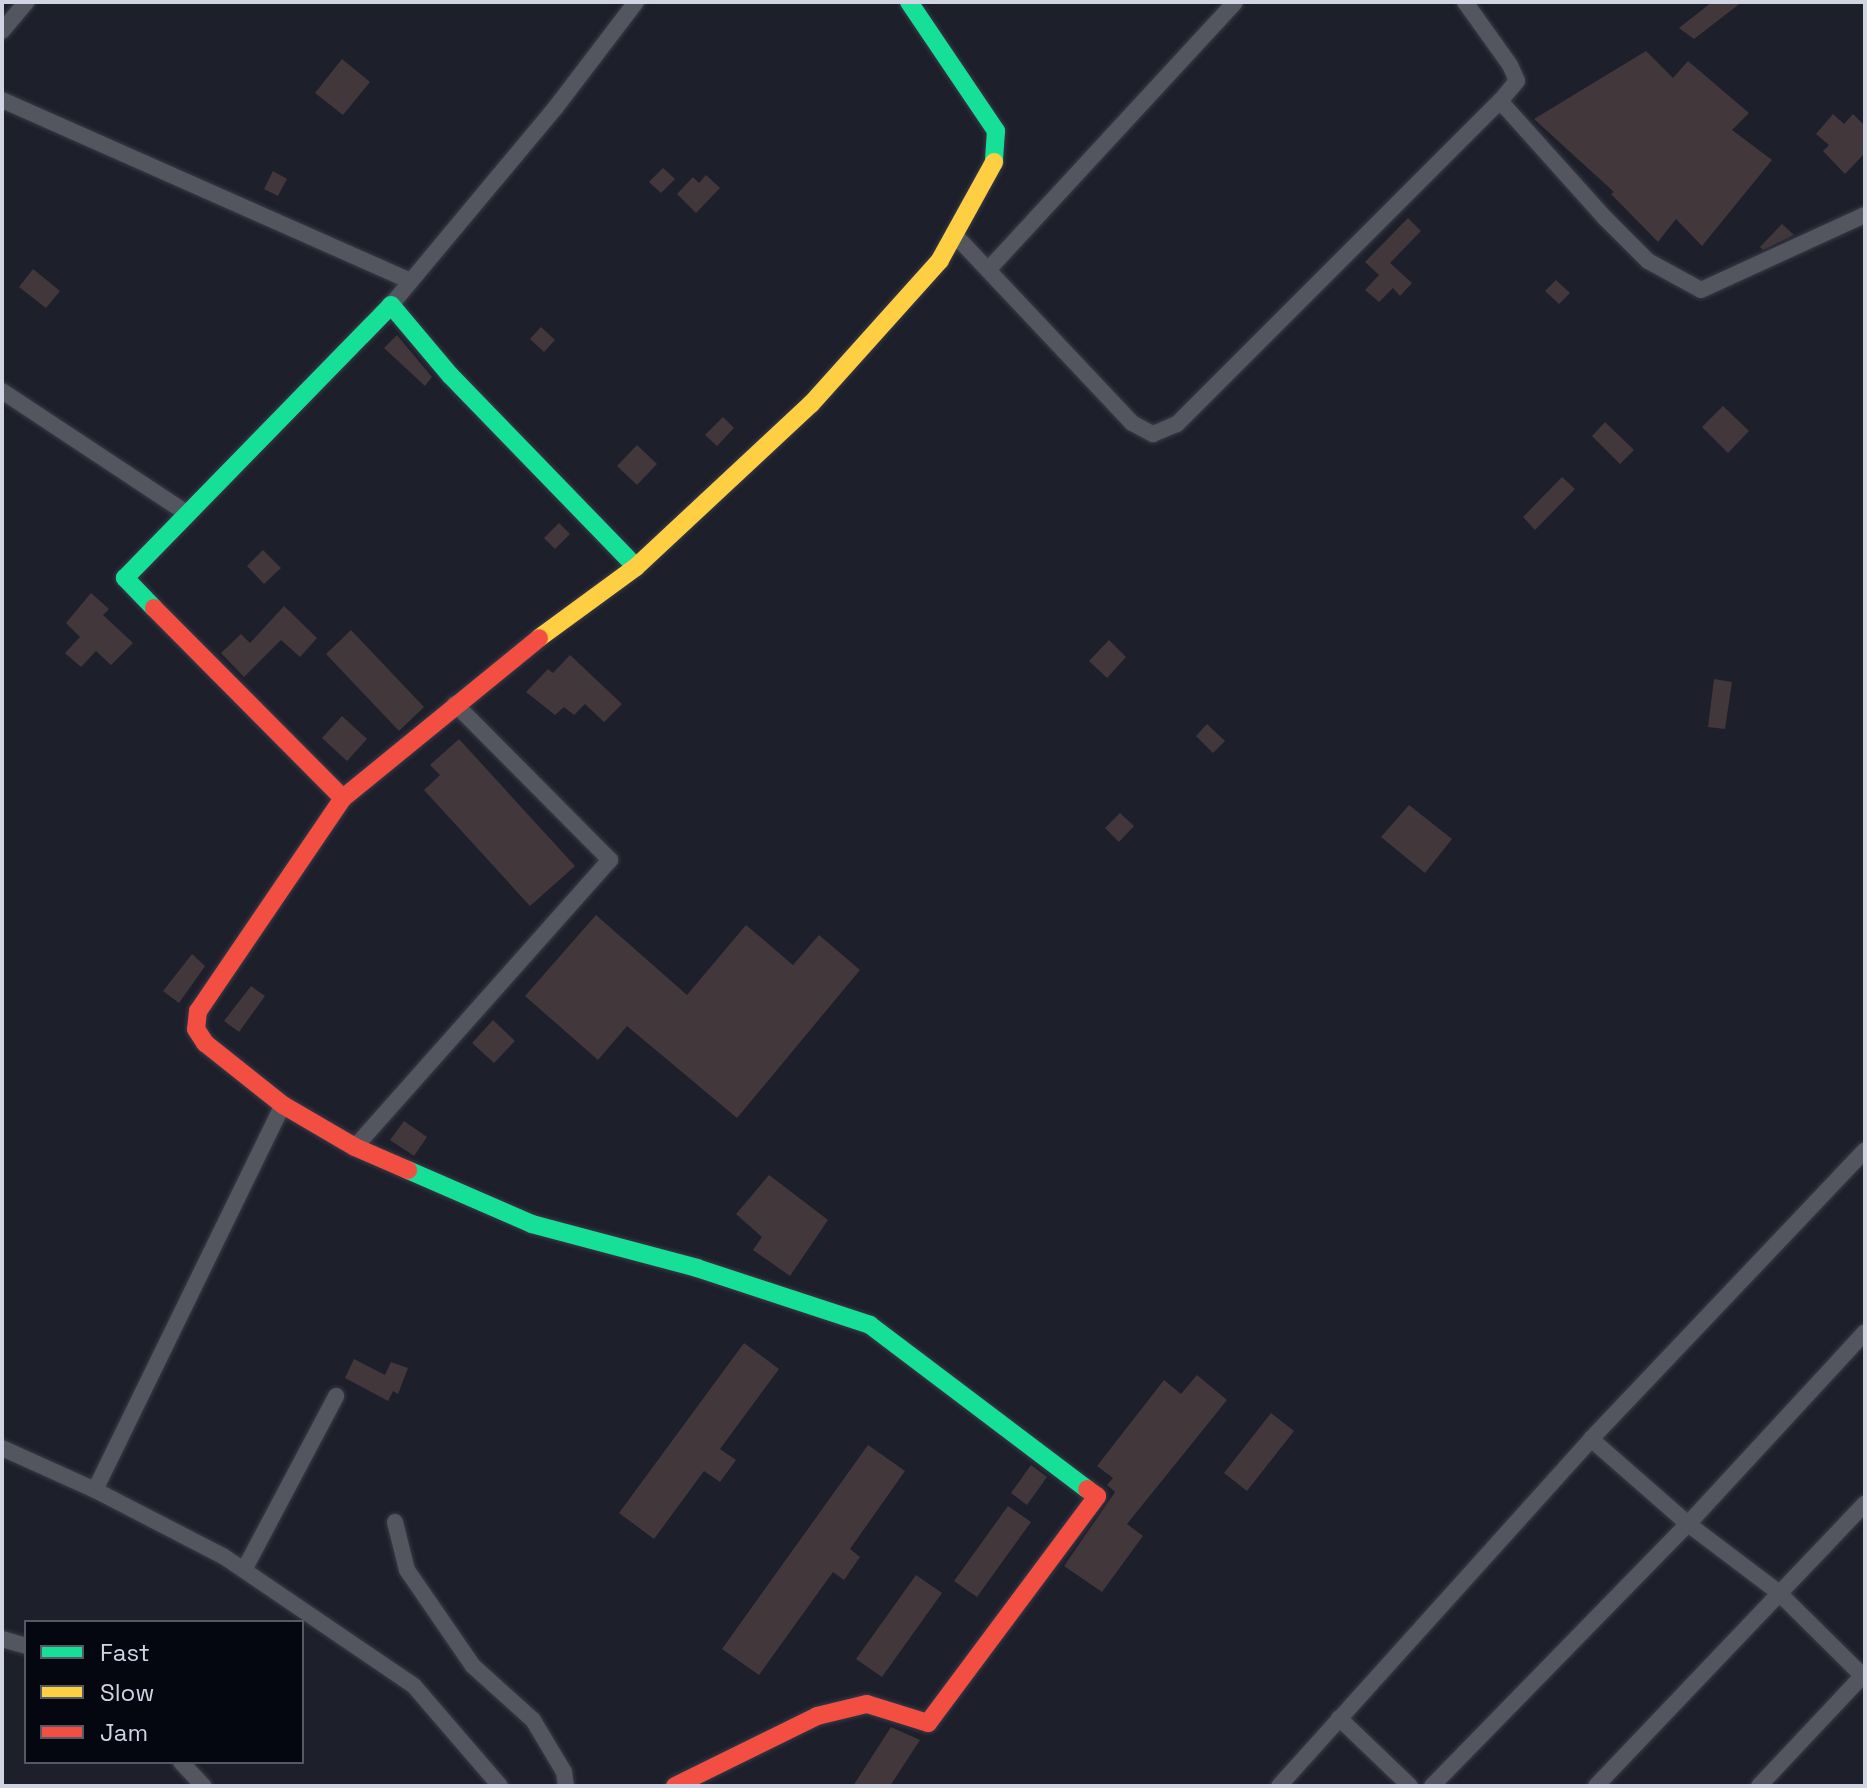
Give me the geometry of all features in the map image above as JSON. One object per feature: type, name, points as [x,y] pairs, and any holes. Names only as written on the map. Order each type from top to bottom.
[{"type":"street","points":[[2,31],[26,2]]},
{"type":"street","points":[[343,798],[125,578],[391,305],[556,107],[636,2]]},
{"type":"street","points":[[675,1786],[817,1716],[867,1704],[928,1723],[1097,1496],[870,1325],[697,1268],[532,1224],[355,1147],[283,1105],[205,1043],[196,1029],[198,1011],[343,798],[455,704],[636,567],[811,404],[940,260],[995,159],[996,131],[909,2]]},
{"type":"street","points":[[988,270],[1235,2]]},
{"type":"street","points":[[954,234],[1132,423],[1153,434],[1177,424],[1517,81],[1510,65],[1465,2]]},
{"type":"street","points":[[2,100],[411,281]]},
{"type":"street","points":[[1500,101],[1604,217],[1648,261],[1701,290],[1865,215]]},
{"type":"street","points":[[391,305],[450,375],[636,567]]},
{"type":"street","points":[[2,391],[188,514]]},
{"type":"street","points":[[355,1147],[610,860],[455,704]]},
{"type":"street","points":[[95,1490],[283,1105]]},
{"type":"street","points":[[1279,1786],[1591,1439],[1865,1151]]},
{"type":"street","points":[[1432,1786],[1688,1524],[1865,1332]]},
{"type":"street","points":[[244,1570],[336,1396]]},
{"type":"street","points":[[1591,1439],[1688,1524],[1778,1592],[1864,1676],[1759,1786]]},
{"type":"street","points":[[2,1448],[95,1490],[223,1556],[244,1570],[414,1686],[500,1786]]},
{"type":"street","points":[[1596,1786],[1865,1504]]},
{"type":"street","points":[[395,1522],[407,1570],[473,1666],[533,1720],[564,1772],[566,1786]]},
{"type":"street","points":[[2,1639],[24,1645]]},
{"type":"street","points":[[1339,1718],[1410,1786]]},
{"type":"street","points":[[183,1764],[203,1786]]},
{"type":"building","points":[[1712,2],[1742,2],[1694,39],[1679,28]]},
{"type":"building","points":[[1646,51],[1673,78],[1688,61],[1749,113],[1732,130],[1772,160],[1702,246],[1676,219],[1658,242],[1611,194],[1614,192],[1534,119]]},
{"type":"building","points":[[342,59],[370,82],[343,115],[315,93]]},
{"type":"building","points":[[1833,114],[1844,124],[1853,114],[1865,126],[1865,153],[1845,174],[1823,151],[1829,145],[1816,134]]},
{"type":"building","points":[[663,168],[675,179],[661,193],[649,182]]},
{"type":"building","points":[[273,171],[287,179],[278,196],[264,189]]},
{"type":"building","points":[[706,175],[720,188],[696,213],[677,194],[693,177],[699,183]]},
{"type":"building","points":[[1408,218],[1421,231],[1390,263],[1412,283],[1400,296],[1393,288],[1379,302],[1365,290],[1379,275],[1365,262]]},
{"type":"building","points":[[1782,224],[1794,235],[1763,250],[1760,247]]},
{"type":"building","points":[[33,269],[60,291],[46,308],[19,287]]},
{"type":"building","points":[[1556,280],[1570,293],[1559,304],[1545,291]]},
{"type":"building","points":[[541,327],[555,340],[544,352],[530,339]]},
{"type":"building","points":[[397,335],[432,377],[425,386],[384,348]]},
{"type":"building","points":[[1723,406],[1749,431],[1728,453],[1702,427]]},
{"type":"building","points":[[723,417],[734,428],[717,446],[705,435]]},
{"type":"building","points":[[1605,422],[1634,450],[1620,464],[1592,436]]},
{"type":"building","points":[[637,445],[657,464],[637,485],[617,466]]},
{"type":"building","points":[[1562,477],[1575,489],[1535,530],[1523,517]]},
{"type":"building","points":[[559,523],[570,534],[555,549],[544,538]]},
{"type":"building","points":[[263,550],[281,568],[264,584],[247,566]]},
{"type":"building","points":[[91,593],[109,609],[103,615],[133,643],[111,665],[96,651],[81,667],[65,653],[80,637],[66,623]]},
{"type":"building","points":[[284,606],[317,638],[300,657],[281,640],[244,677],[221,653],[241,634],[250,643]]},
{"type":"building","points":[[351,630],[424,707],[399,731],[326,654]]},
{"type":"building","points":[[1109,640],[1126,657],[1107,678],[1089,661]]},
{"type":"building","points":[[570,655],[622,704],[604,722],[585,704],[574,715],[564,707],[555,715],[526,692],[548,669],[553,673]]},
{"type":"building","points":[[1714,679],[1732,682],[1725,729],[1708,727]]},
{"type":"building","points":[[342,716],[367,739],[347,761],[322,738]]},
{"type":"building","points":[[1207,724],[1225,741],[1213,753],[1196,736]]},
{"type":"building","points":[[459,739],[575,866],[530,906],[424,790],[440,775],[430,765]]},
{"type":"building","points":[[1409,805],[1452,839],[1425,873],[1381,837]]},
{"type":"building","points":[[1120,813],[1134,826],[1119,842],[1105,828]]},
{"type":"building","points":[[596,915],[687,995],[746,925],[793,965],[819,935],[860,970],[737,1118],[627,1026],[598,1060],[525,996]]},
{"type":"building","points":[[192,954],[205,966],[179,1003],[163,991]]},
{"type":"building","points":[[251,986],[265,996],[239,1032],[224,1021]]},
{"type":"building","points":[[493,1020],[515,1041],[494,1063],[472,1043]]},
{"type":"building","points":[[404,1121],[427,1137],[414,1156],[390,1140]]},
{"type":"building","points":[[769,1175],[828,1220],[790,1276],[753,1250],[762,1237],[736,1214]]},
{"type":"building","points":[[744,1343],[779,1369],[720,1449],[736,1460],[720,1482],[704,1471],[654,1539],[619,1513]]},
{"type":"building","points":[[354,1359],[385,1375],[391,1362],[408,1368],[398,1394],[393,1391],[388,1401],[345,1378]]},
{"type":"building","points":[[1197,1375],[1227,1400],[1127,1524],[1143,1536],[1102,1592],[1064,1566],[1115,1492],[1107,1485],[1113,1478],[1097,1466],[1164,1380],[1181,1394]]},
{"type":"building","points":[[1271,1413],[1294,1431],[1247,1491],[1224,1473]]},
{"type":"building","points":[[868,1445],[905,1471],[850,1549],[860,1557],[844,1580],[833,1572],[759,1675],[722,1649]]},
{"type":"building","points":[[1031,1465],[1047,1477],[1027,1505],[1011,1493]]},
{"type":"building","points":[[1008,1506],[1031,1522],[977,1597],[954,1581]]},
{"type":"building","points":[[916,1575],[942,1593],[882,1677],[856,1659]]},
{"type":"building","points":[[891,1727],[920,1740],[890,1786],[853,1786]]},
{"type":"traffic: fast","points":[[909,2],[996,131],[994,162]]},
{"type":"traffic: fast","points":[[154,608],[125,578],[391,305],[450,375],[636,567]]},
{"type":"traffic: fast","points":[[408,1170],[532,1224],[697,1268],[870,1325],[1087,1489]]},
{"type":"traffic: slow","points":[[539,638],[636,567],[811,404],[940,260],[994,162]]},
{"type":"traffic: jam","points":[[154,608],[343,798],[539,638]]},
{"type":"traffic: jam","points":[[343,798],[198,1011],[196,1029],[205,1043],[283,1105],[355,1147],[408,1170]]},
{"type":"traffic: jam","points":[[675,1786],[817,1716],[867,1704],[928,1723],[1097,1496],[1087,1489]]}]
